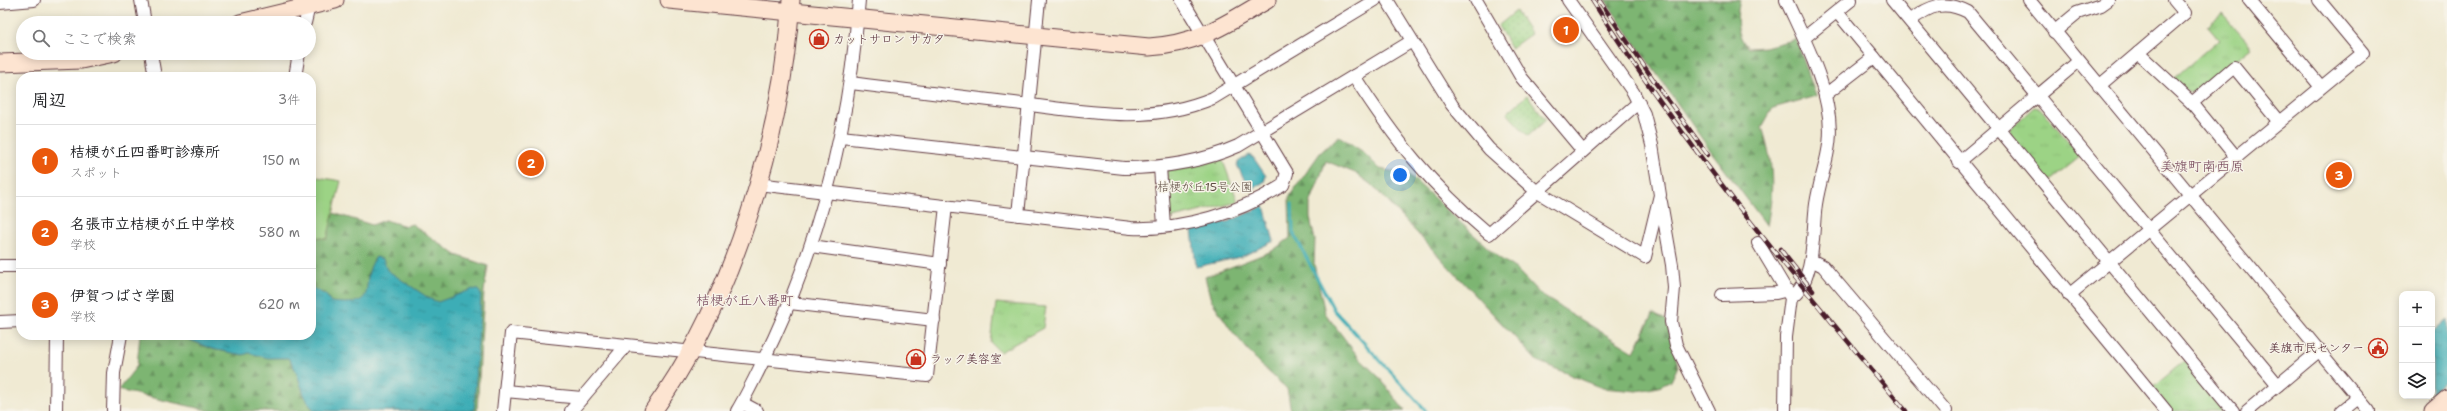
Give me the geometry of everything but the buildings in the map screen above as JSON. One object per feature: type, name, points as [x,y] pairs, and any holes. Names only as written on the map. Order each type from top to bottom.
[{"type":"street","points":[[0,3],[34,0]]},
{"type":"street","points":[[141,0],[144,16]]},
{"type":"street","points":[[264,16],[308,3],[335,0]]},
{"type":"street","points":[[669,0],[790,6],[858,18],[1149,47],[1186,43],[1204,36],[1267,0]]},
{"type":"street","points":[[757,411],[739,407],[764,359],[790,303],[811,246],[828,192],[841,137],[851,83],[860,0]]},
{"type":"street","points":[[1018,215],[1022,156],[1039,0]]},
{"type":"street","points":[[757,184],[1131,228],[1164,226],[1234,211],[1262,199],[1283,185],[1287,173],[1182,0]]},
{"type":"street","points":[[851,83],[1114,114],[1150,115],[1196,106],[1234,86],[1375,0]]},
{"type":"street","points":[[1387,0],[1438,83],[1468,126],[1489,149],[1536,191],[1645,257],[1660,195]]},
{"type":"street","points":[[1476,0],[1521,77],[1582,150]]},
{"type":"street","points":[[1568,0],[1639,102],[1652,144],[1672,265],[1674,288],[1671,322],[1676,344],[1709,411]]},
{"type":"street","points":[[1722,295],[1789,294],[1799,292],[1811,260],[1816,203],[1830,151],[1830,128],[1825,95],[1804,38],[1786,0]]},
{"type":"street","points":[[1804,38],[1851,0]]},
{"type":"street","points":[[1892,0],[2000,128],[2109,263],[2233,411]]},
{"type":"street","points":[[2029,0],[2369,411]]},
{"type":"street","points":[[2054,32],[2077,13],[2101,5],[2108,0]]},
{"type":"street","points":[[2099,86],[2185,13],[2174,0]]},
{"type":"street","points":[[2249,0],[2321,87]]},
{"type":"street","points":[[2070,295],[2363,53],[2319,0]]},
{"type":"street","points":[[1910,21],[1938,2],[1946,1],[1958,4],[1968,12],[2278,385]]},
{"type":"street","points":[[306,16],[308,3]]},
{"type":"street","points":[[653,411],[702,330],[733,256],[757,184],[780,88],[790,6]]},
{"type":"street","points":[[1837,12],[1959,162],[2166,411]]},
{"type":"street","points":[[841,137],[1124,168],[1160,167],[1226,152],[1263,133],[1412,41]]},
{"type":"street","points":[[2138,53],[2192,102],[2236,157]]},
{"type":"street","points":[[1825,95],[1874,58]]},
{"type":"street","points":[[0,63],[81,60]]},
{"type":"street","points":[[151,60],[154,72]]},
{"type":"street","points":[[296,72],[298,60]]},
{"type":"street","points":[[1959,162],[2079,61]]},
{"type":"street","points":[[2192,102],[2234,67],[2279,122]]},
{"type":"street","points":[[1354,76],[1401,146],[1458,208],[1489,234],[1582,150],[1639,102]]},
{"type":"street","points":[[1160,167],[1164,226]]},
{"type":"street","points":[[503,411],[511,333],[928,376],[946,206]]},
{"type":"street","points":[[1758,243],[1789,294],[1786,337],[1785,411]]},
{"type":"street","points":[[811,246],[940,264]]},
{"type":"street","points":[[1811,260],[1823,266],[1946,411]]},
{"type":"street","points":[[0,266],[16,266]]},
{"type":"street","points":[[790,303],[934,320]]},
{"type":"street","points":[[0,322],[16,321]]},
{"type":"street","points":[[56,411],[57,340]]},
{"type":"street","points":[[113,411],[114,373],[120,340]]},
{"type":"street","points":[[571,411],[626,346]]},
{"type":"street","points":[[2247,411],[2320,350]]},
{"type":"street","points":[[505,391],[582,398]]},
{"type":"street","points":[[2342,411],[2358,398]]},
{"type":"street","points":[[2432,411],[2447,399]]},
{"type":"green space","points":[[1605,0],[1740,0],[1737,19],[1739,31],[1748,48],[1765,47],[1796,39],[1816,96],[1773,108],[1762,127],[1769,153],[1772,176],[1771,200],[1767,226],[1707,146]]},
{"type":"green space","points":[[1516,11],[1531,34],[1511,48],[1498,26]]},
{"type":"green space","points":[[2222,14],[2252,47],[2194,93],[2187,92],[2173,79],[2219,39],[2208,26]]},
{"type":"green space","points":[[1527,95],[1546,120],[1528,136],[1507,113]]},
{"type":"green space","points":[[2034,107],[2040,108],[2081,156],[2049,182],[2010,134],[2011,128]]},
{"type":"green space","points":[[1339,136],[1362,151],[1380,169],[1408,174],[1498,257],[1516,269],[1541,295],[1634,352],[1653,314],[1666,320],[1678,366],[1671,381],[1659,387],[1637,391],[1602,388],[1537,361],[1373,186],[1355,173],[1326,161],[1310,204],[1310,218],[1315,240],[1314,264],[1325,313],[1360,359],[1379,377],[1405,411],[1291,411],[1287,389],[1259,363],[1232,331],[1211,300],[1205,277],[1272,251],[1290,238],[1289,197],[1320,153]]},
{"type":"green space","name":"桔梗が丘15号公園","points":[[1222,158],[1238,202],[1169,219],[1166,170]]},
{"type":"green space","points":[[316,177],[341,181],[327,239],[316,237]]},
{"type":"green space","points":[[333,213],[372,225],[385,220],[406,226],[412,224],[456,255],[488,266],[484,291],[477,411],[211,411],[118,390],[137,366],[140,340],[316,340],[316,237],[327,239]]},
{"type":"green space","points":[[996,303],[1046,307],[1043,328],[1000,352],[991,343]]},
{"type":"green space","points":[[2184,361],[2226,411],[2172,411],[2152,388]]},
{"type":"water","points":[[1249,155],[1253,157],[1266,176],[1264,182],[1252,189],[1248,187],[1237,165],[1238,162]]},
{"type":"water","points":[[1264,206],[1274,241],[1241,257],[1196,267],[1192,230],[1227,222]]},
{"type":"water","points":[[376,257],[383,259],[387,270],[430,299],[438,302],[473,289],[478,290],[481,294],[474,411],[315,411],[306,399],[296,371],[288,358],[268,358],[249,353],[243,355],[212,349],[190,340],[316,340],[316,290],[326,295],[331,302],[348,303],[358,301],[364,298],[371,267]]},
{"type":"water","points":[[2447,319],[2447,381],[2435,391],[2435,363],[2435,329]]},
{"type":"waterway","points":[[1292,204],[1293,232],[1334,310],[1426,411]]},
{"type":"railway","points":[[1592,0],[1664,107],[1742,211],[1823,312],[1906,411]]},
{"type":"railway","points":[[1599,0],[1657,85],[1708,155]]},
{"type":"railway","points":[[1780,249],[1813,291]]},
{"type":"place","name":"桔梗が丘四番町診療所","points":[[1566,30]]},
{"type":"place","name":"カットサロン サカタ","points":[[819,39]]},
{"type":"place","name":"名張市立桔梗が丘中学校","points":[[531,163]]},
{"type":"place","name":"伊賀つばさ学園","points":[[2339,175]]},
{"type":"place","name":"美旗市民センター","points":[[2378,348]]},
{"type":"place","name":"ラック美容室","points":[[916,359]]},
{"type":"district","name":"美旗町南西原","points":[[2202,166]]},
{"type":"district","name":"桔梗が丘八番町","points":[[745,300]]}]
